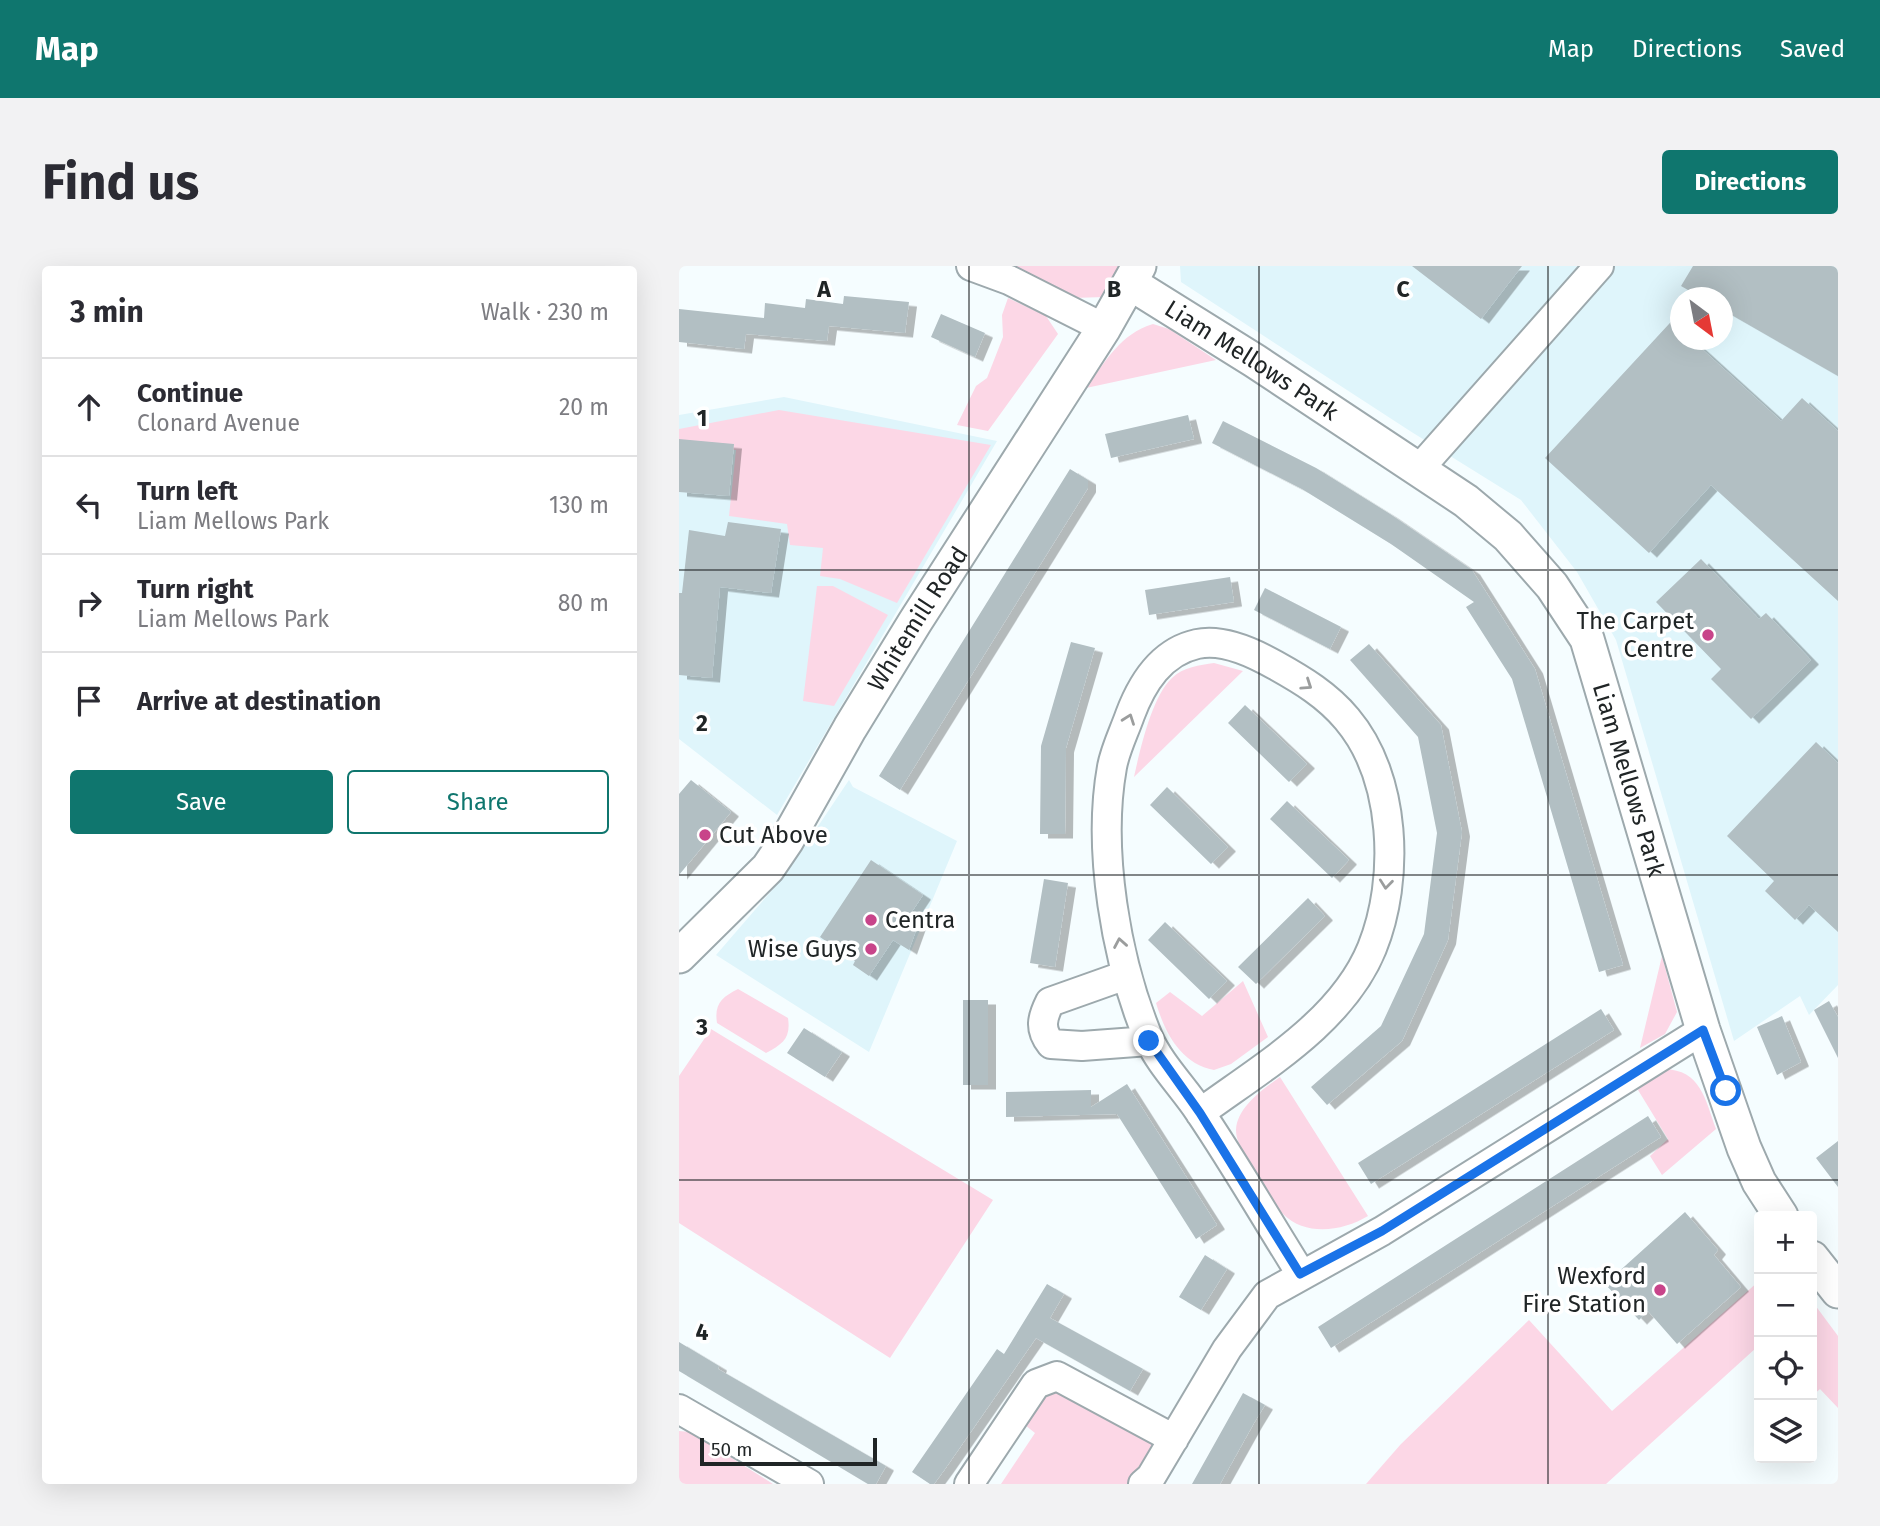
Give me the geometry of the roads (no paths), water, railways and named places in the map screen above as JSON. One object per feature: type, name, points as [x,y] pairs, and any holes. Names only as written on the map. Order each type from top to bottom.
[{"type":"street","points":[[971,266],[1009,280],[1104,328]]},
{"type":"street","points":[[1419,469],[1599,266]]},
{"type":"street","name":"Whitemill Road","points":[[679,956],[768,868],[787,840],[871,692],[1104,328],[1134,274]]},
{"type":"street","name":"Liam Mellows Park","points":[[1134,274],[1466,501],[1508,536],[1552,586],[1587,639],[1703,1030],[1744,1148],[1759,1182],[1778,1211]]},
{"type":"street","points":[[1200,1113],[1273,1060],[1331,1010],[1372,948],[1385,892],[1390,835],[1377,776],[1365,747],[1348,720],[1329,700],[1259,656],[1228,645],[1198,643],[1163,660],[1141,686],[1112,765],[1108,821],[1110,875],[1126,975],[1149,1041],[1200,1113],[1300,1274]]},
{"type":"street","points":[[1126,975],[1050,1002],[1042,1026],[1044,1036],[1051,1044],[1082,1046],[1149,1041]]},
{"type":"street","points":[[1143,1484],[1151,1477],[1227,1349],[1268,1295],[1300,1274],[1382,1231],[1703,1030]]},
{"type":"street","points":[[1817,1265],[1838,1292]]},
{"type":"street","points":[[969,1484],[1036,1384],[1057,1376],[1174,1439]]},
{"type":"street","points":[[679,1409],[809,1484]]},
{"type":"place","name":"The Carpet Centre","points":[[1708,635]]},
{"type":"place","name":"Cut Above","points":[[705,835]]},
{"type":"place","name":"Centra","points":[[871,920]]},
{"type":"place","name":"Wise Guys","points":[[871,949]]},
{"type":"place","name":"Wexford Fire Station","points":[[1660,1290]]}]
